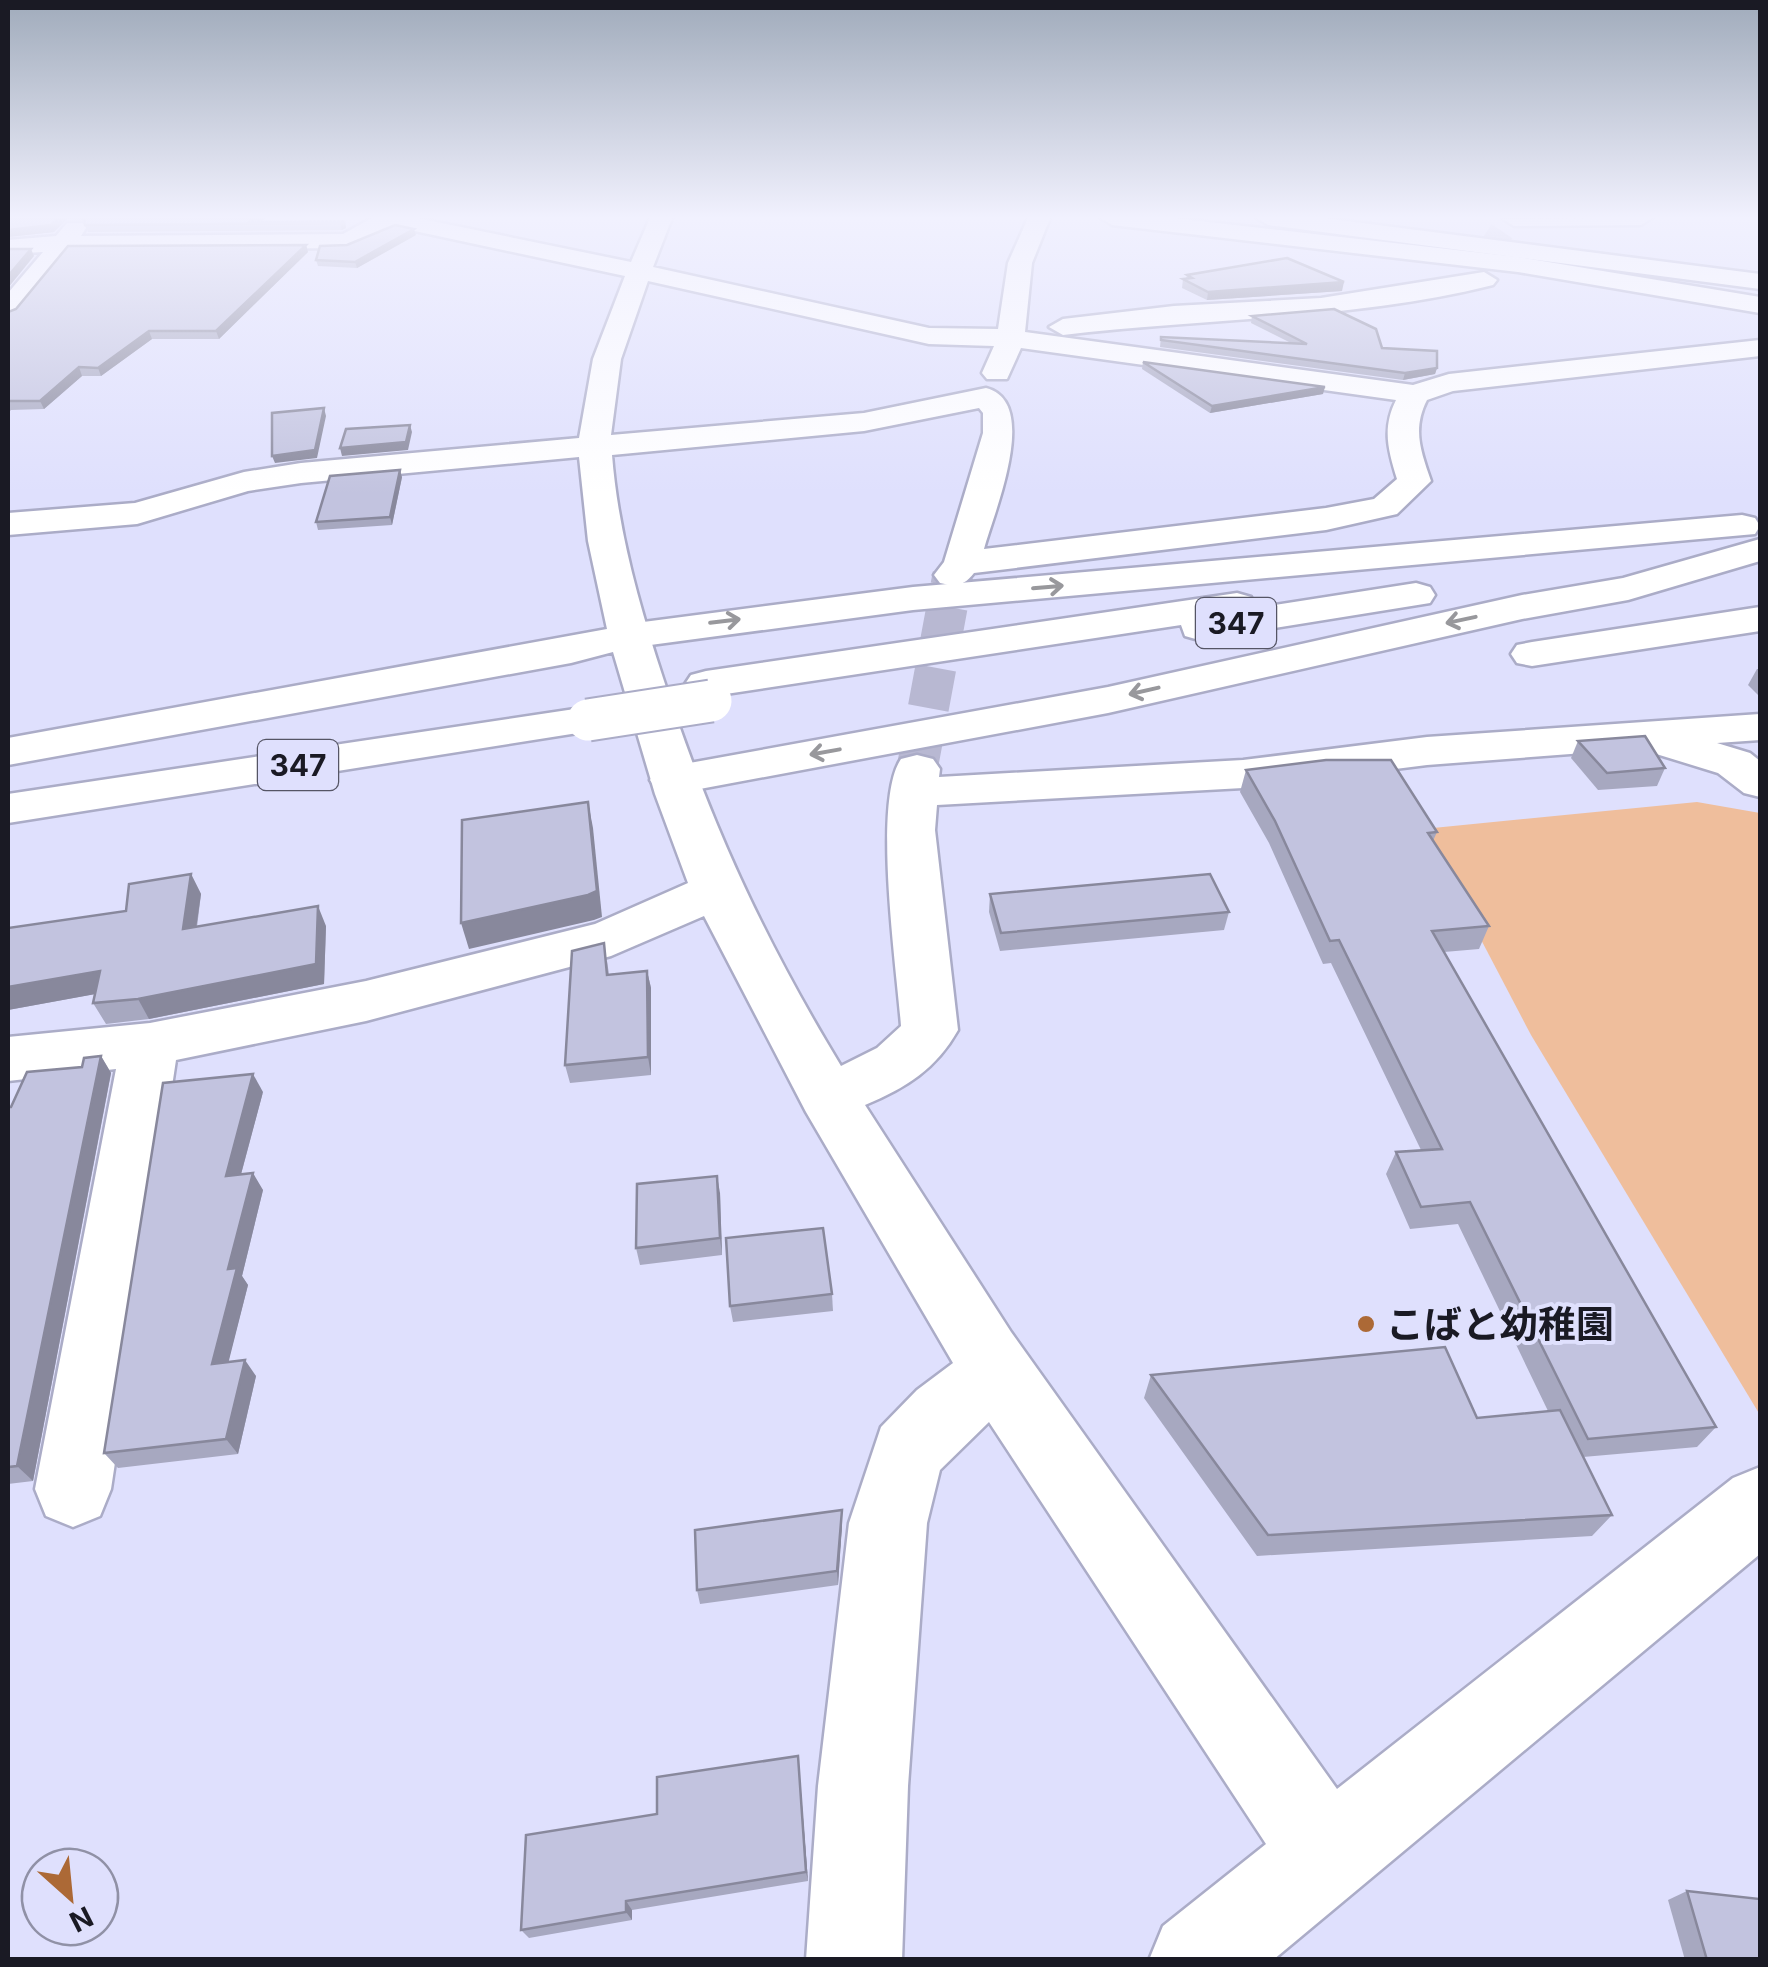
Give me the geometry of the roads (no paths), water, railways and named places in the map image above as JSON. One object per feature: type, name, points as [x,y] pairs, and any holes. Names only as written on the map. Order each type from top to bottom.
[{"type":"main road","points":[[625,310],[610,349],[594,446],[607,540],[628,636],[673,780],[717,890],[828,1096],[997,1372],[1327,1854]]},
{"type":"main road","points":[[813,310],[930,336],[1011,338],[1415,394],[1449,383],[1760,348]]},
{"type":"main road","points":[[986,397],[1011,338],[1014,310]]},
{"type":"main road","points":[[1011,338],[1036,330],[1140,317],[1259,310]]},
{"type":"main road","points":[[986,397],[998,412],[999,433],[957,569],[1326,519],[1385,507],[1414,481],[1400,436],[1402,414],[1415,394]]},
{"type":"main road","points":[[8,524],[136,513],[244,482],[301,473],[864,422],[986,397]]},
{"type":"main road","points":[[8,752],[571,651],[628,636],[866,604],[1502,544],[1756,536]]},
{"type":"main road","points":[[673,780],[1108,700],[1466,618],[1628,589],[1756,536]]},
{"type":"main road","name":"347","points":[[8,784],[586,711],[1601,568],[1756,536]]},
{"type":"main road","points":[[1532,654],[1760,619]]},
{"type":"main road","name":"347","points":[[8,809],[586,711]]},
{"type":"main road","points":[[828,1096],[890,1070],[916,1052],[930,1030],[910,830],[915,781],[1244,774],[1426,751],[1760,727]]},
{"type":"main road","points":[[1639,734],[1734,762],[1760,783]]},
{"type":"main road","points":[[8,1059],[150,1044],[366,1001],[611,938],[717,890]]},
{"type":"main road","points":[[72,1489],[150,1044]]},
{"type":"main road","points":[[854,1960],[863,1786],[888,1523],[908,1452],[943,1414],[997,1372]]},
{"type":"main road","points":[[1197,1960],[1760,1505]]},
{"type":"tunnel","points":[[917,769],[953,575]]},
{"type":"place","name":"こばと幼稚園","points":[[1366,1324]]}]
